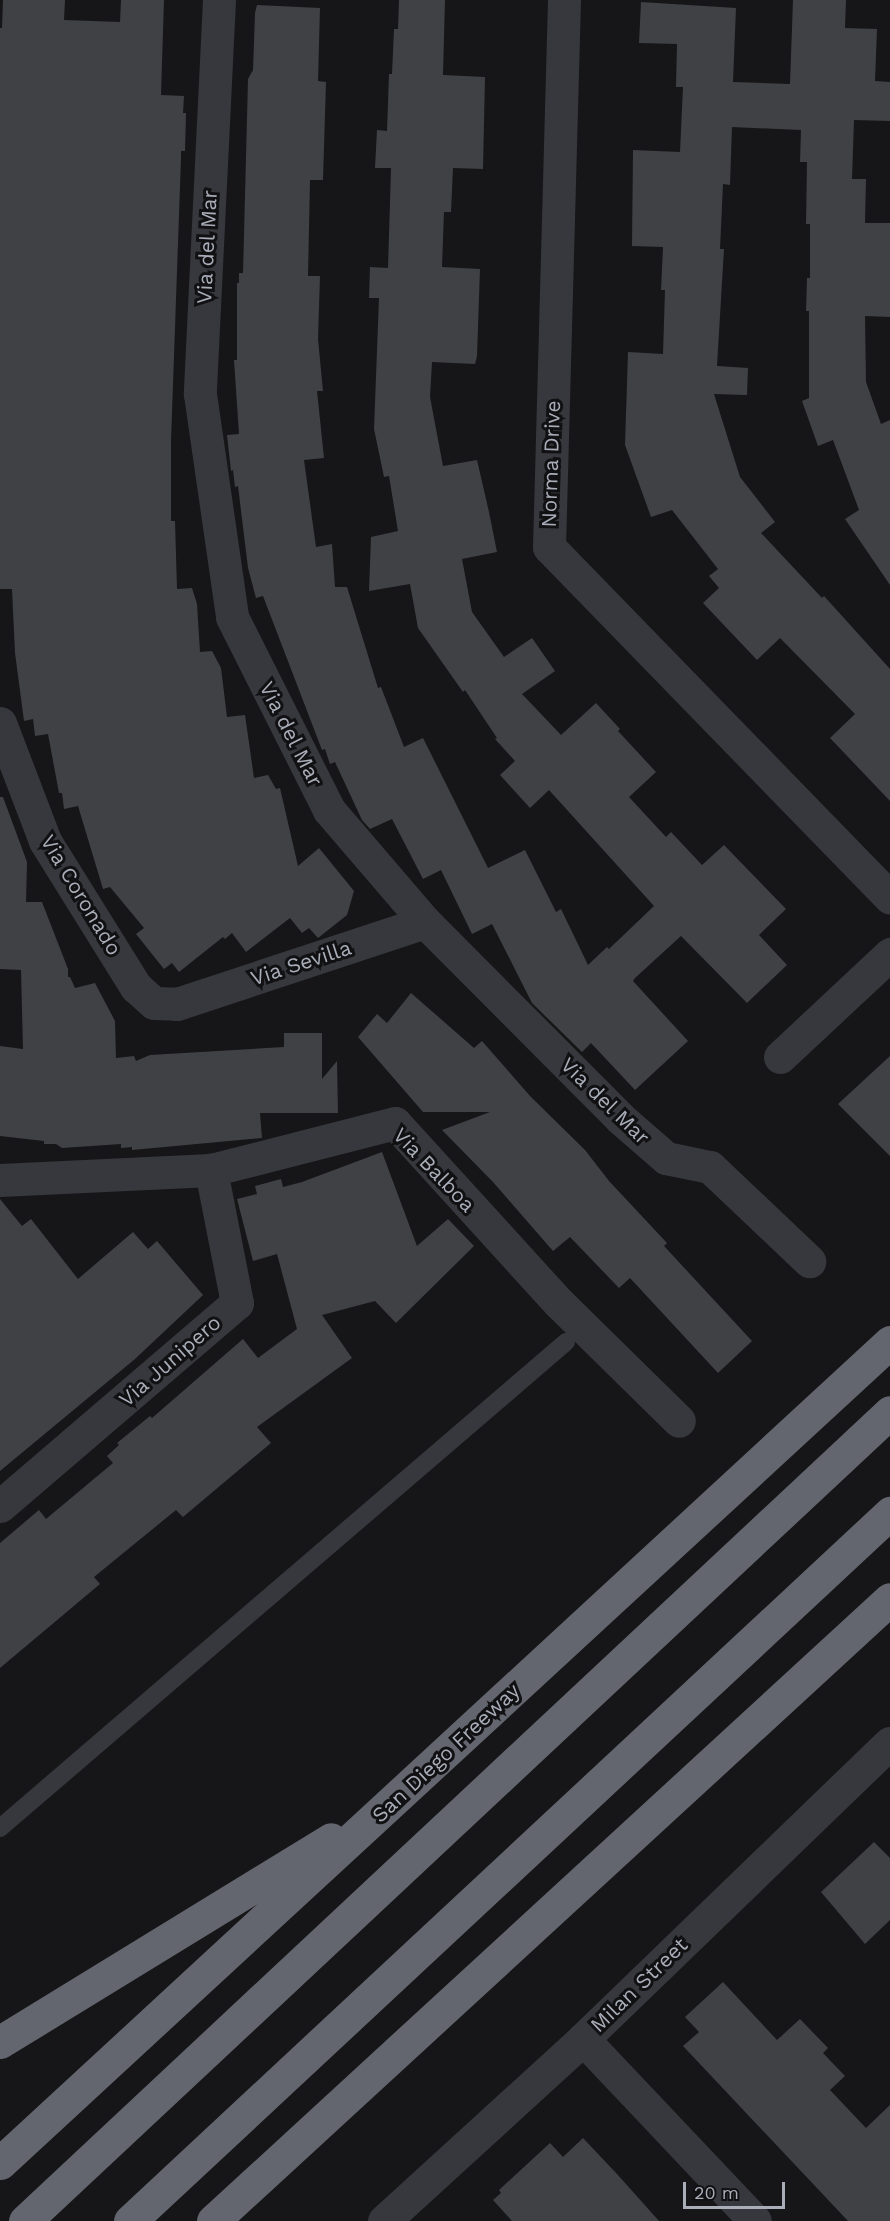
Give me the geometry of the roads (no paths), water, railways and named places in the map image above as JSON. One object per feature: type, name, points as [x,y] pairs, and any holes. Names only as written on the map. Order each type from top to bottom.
[{"type":"highway","name":"San Diego Freeway","points":[[0,2163],[890,1342]]},
{"type":"highway","points":[[25,2221],[890,1412]]},
{"type":"highway","points":[[130,2221],[890,1513]]},
{"type":"highway","points":[[213,2221],[890,1599]]},
{"type":"highway","points":[[0,2042],[396,1799]]},
{"type":"street","name":"Via del Mar","points":[[219,0],[200,394],[232,617],[329,810],[425,922],[620,1118],[666,1158],[711,1167],[809,1261]]},
{"type":"street","name":"Norma Drive","points":[[564,0],[549,547],[890,898]]},
{"type":"street","name":"Via Coronado","points":[[0,723],[45,841],[136,987],[154,1004],[177,1004]]},
{"type":"street","name":"Via Sevilla","points":[[177,1004],[425,922]]},
{"type":"street","points":[[780,1057],[890,954]]},
{"type":"street","name":"Via Balboa","points":[[0,1180],[211,1170],[395,1123],[559,1303],[679,1421]]},
{"type":"street","name":"Via Junipero","points":[[0,1506],[237,1303],[211,1170]]},
{"type":"street","name":"Milan Street","points":[[384,2221],[583,2039],[890,1743]]},
{"type":"street","points":[[583,2039],[754,2221]]},
{"type":"lane","points":[[0,1828],[566,1342]]}]
